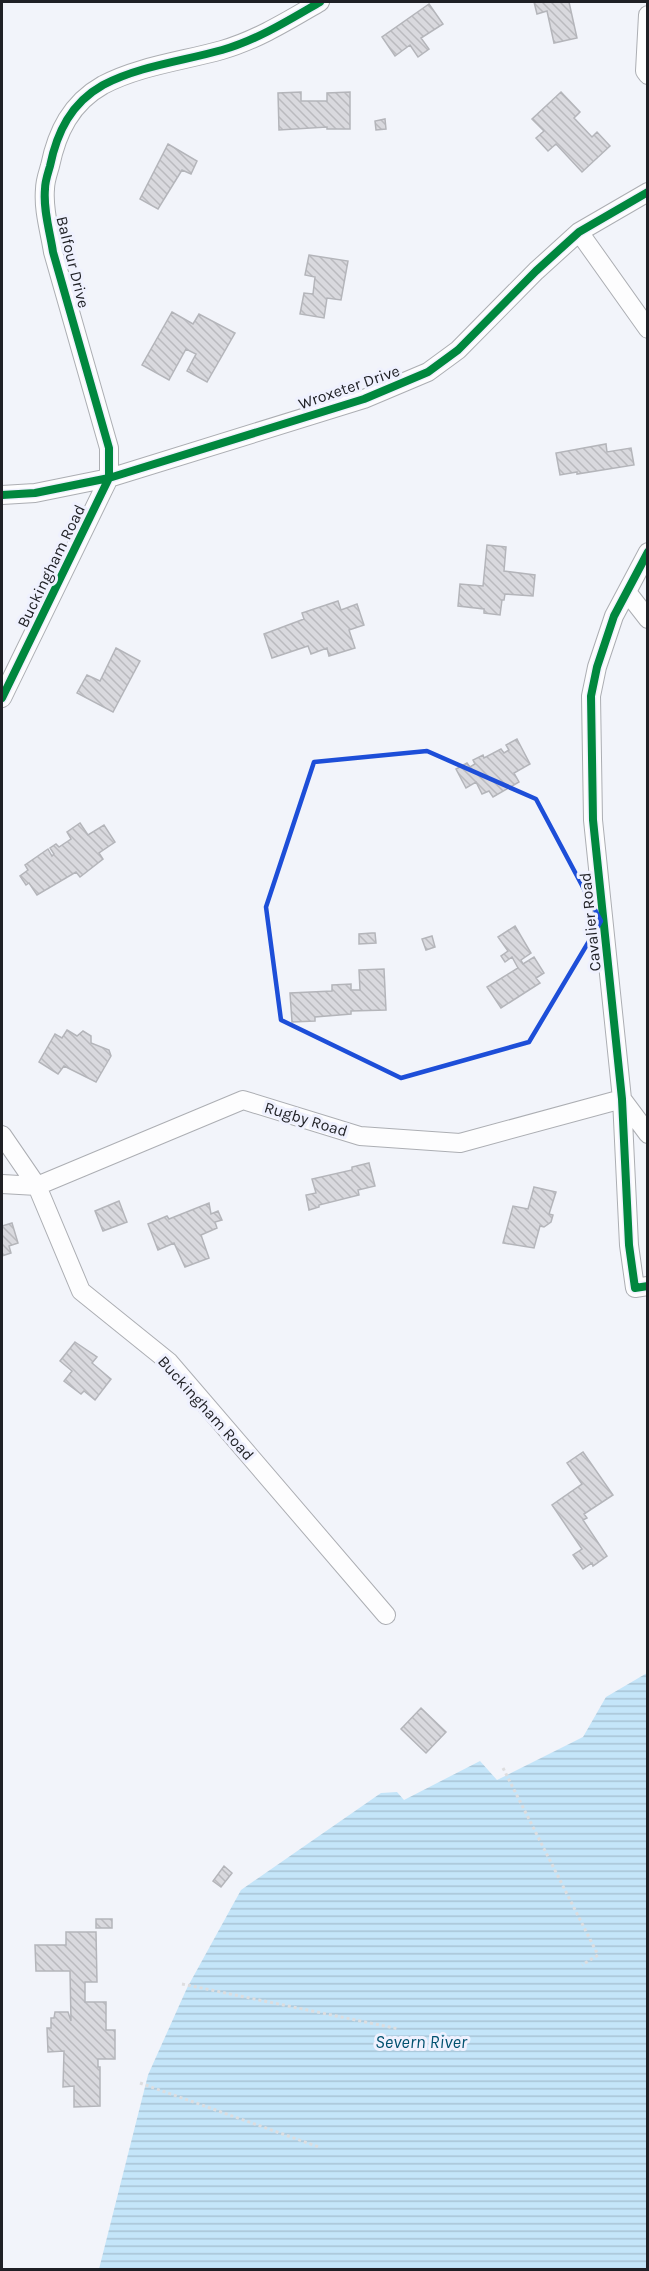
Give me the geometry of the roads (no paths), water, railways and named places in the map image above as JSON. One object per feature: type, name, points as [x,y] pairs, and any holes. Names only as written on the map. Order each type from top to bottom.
[{"type":"street","name":"Balfour Drive","points":[[109,478],[109,448],[53,252],[47,220],[45,189],[62,124],[80,102],[104,85],[158,65],[223,50],[260,36],[320,2]]},
{"type":"street","points":[[648,15],[645,70],[648,75]]},
{"type":"street","name":"Wroxeter Drive","points":[[2,495],[35,493],[109,478],[363,399],[428,372],[458,350],[536,271],[579,232],[648,192]]},
{"type":"street","points":[[579,232],[648,329]]},
{"type":"street","name":"Buckingham Road","points":[[2,698],[109,478]]},
{"type":"street","name":"Cavalier Road","points":[[648,552],[614,616],[597,667],[591,696],[593,820],[622,1099],[637,1126],[629,1245],[635,1288],[648,1286]]},
{"type":"street","points":[[627,592],[648,620]]},
{"type":"street","name":"Rugby Road","points":[[2,1184],[37,1186],[243,1100],[360,1136],[460,1143],[622,1099]]},
{"type":"street","name":"Buckingham Road","points":[[2,1135],[37,1186],[81,1291],[169,1362],[386,1615]]},
{"type":"water","name":"Severn River","points":[[647,1673],[647,2269],[99,2269],[148,2075],[187,1988],[241,1890],[381,1793],[397,1792],[404,1800],[480,1761],[497,1780],[583,1737],[606,1697]]}]
